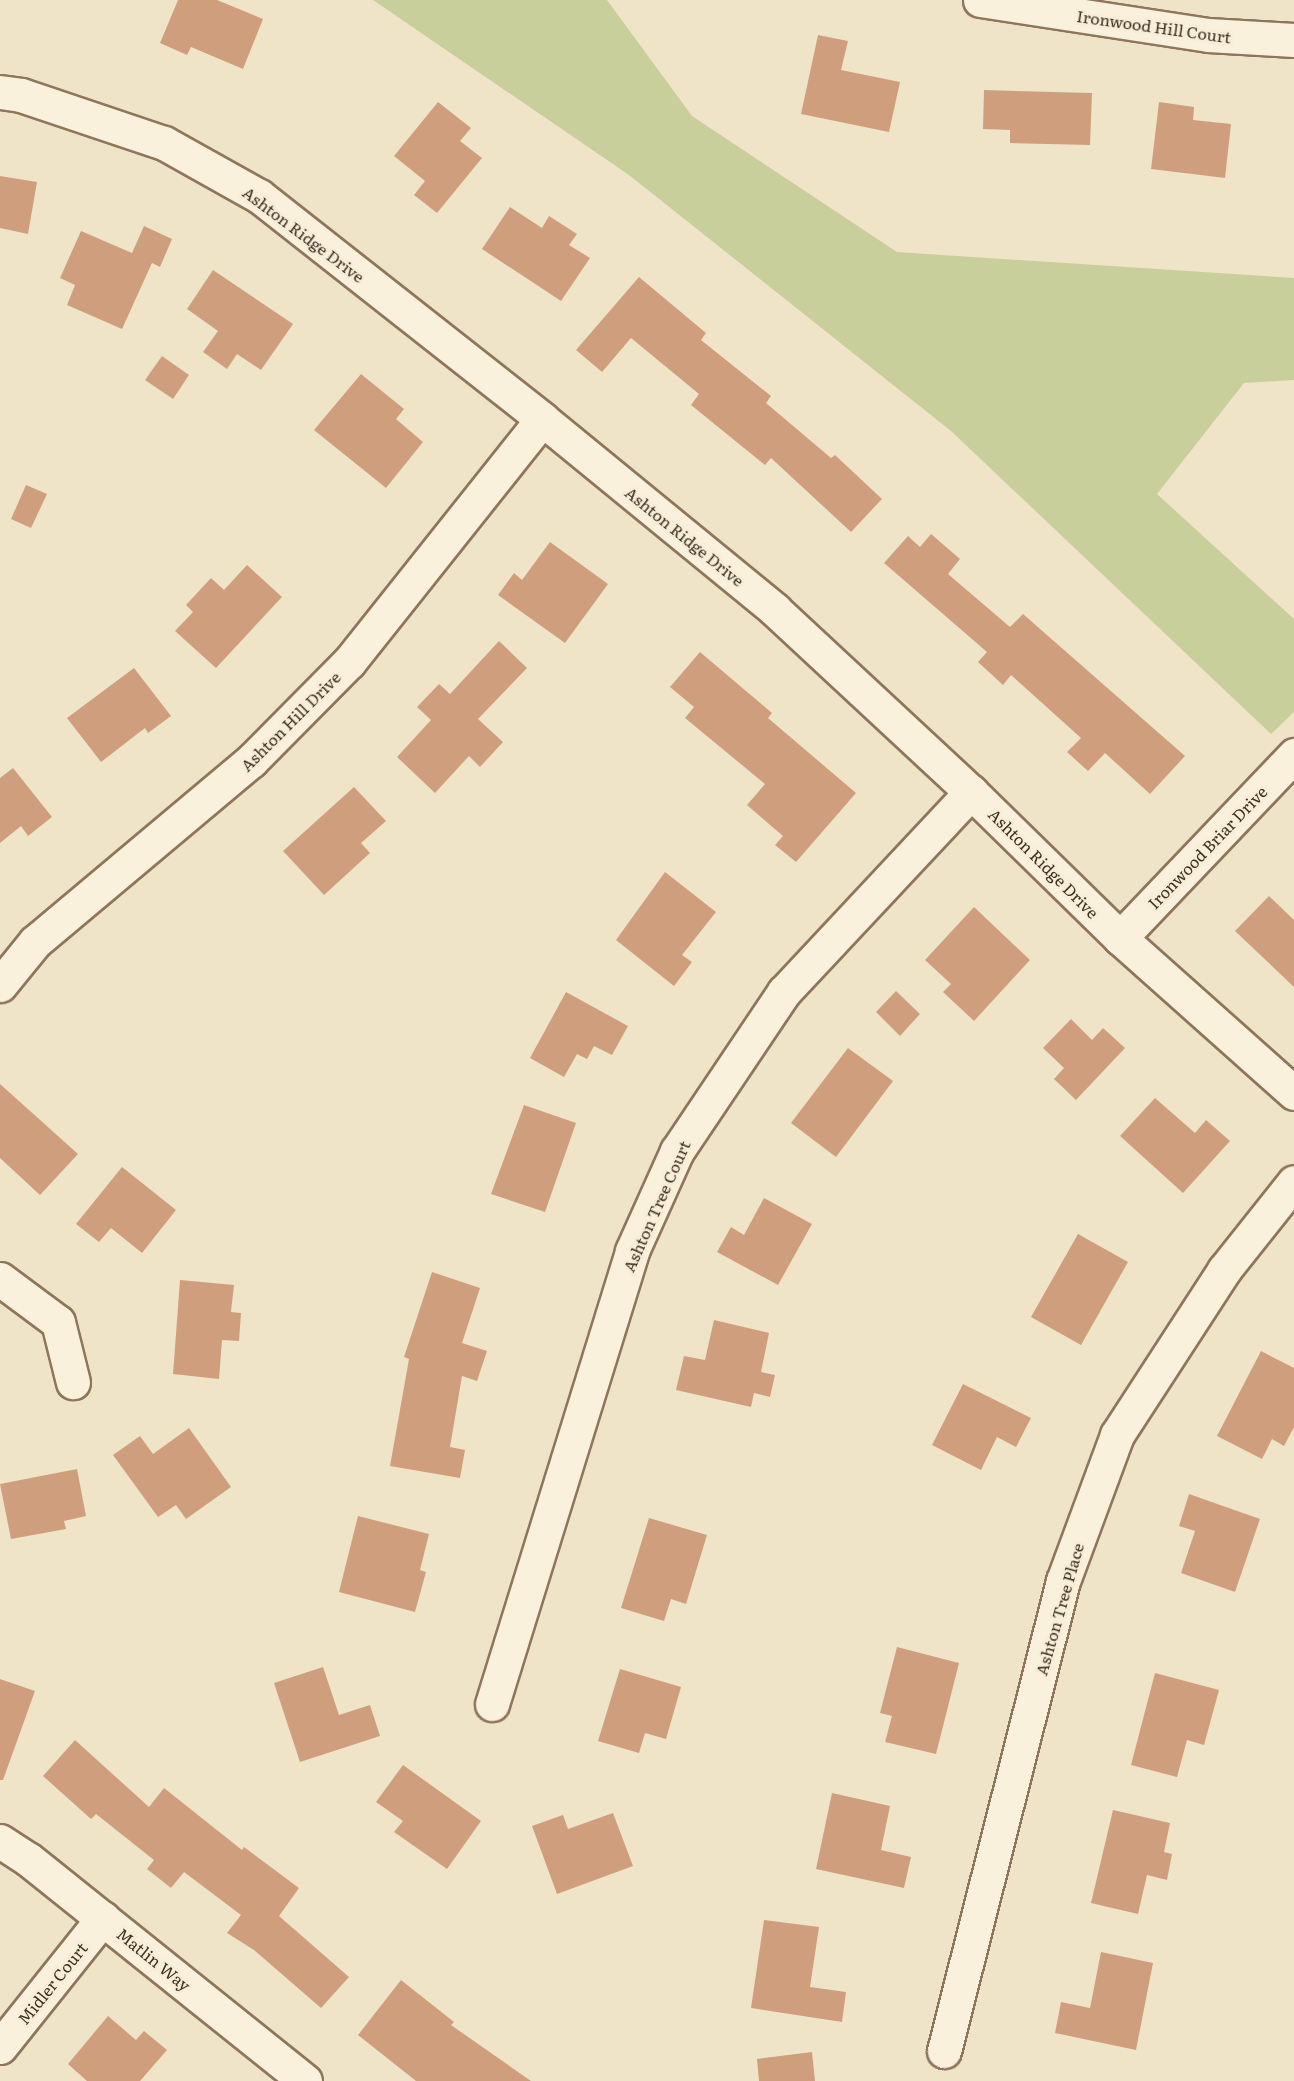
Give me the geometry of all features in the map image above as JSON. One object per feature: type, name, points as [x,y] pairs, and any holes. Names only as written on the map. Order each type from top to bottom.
[{"type":"street","name":"Ironwood Hill Court","points":[[980,0],[1208,35],[1294,40]]},
{"type":"street","name":"Ashton Ridge Drive","points":[[0,92],[21,94],[164,143],[259,196],[542,418],[775,610],[971,792],[1120,938],[1294,1093]]},
{"type":"street","name":"Ashton Hill Drive","points":[[0,985],[35,942],[251,761],[349,662],[542,418]]},
{"type":"street","name":"Ironwood Briar Drive","points":[[1120,938],[1294,755]]},
{"type":"street","name":"Ashton Tree Court","points":[[492,1704],[632,1251],[677,1151],[784,992],[971,792]]},
{"type":"street","name":"Ashton Tree Place","points":[[944,2051],[1063,1581],[1117,1436],[1224,1270],[1294,1182]]},
{"type":"street","points":[[0,1279],[58,1322],[73,1382]]},
{"type":"street","name":"Matlin Way","points":[[0,1841],[103,1918],[305,2081]]},
{"type":"street","name":"Midler Court","points":[[0,2047],[103,1918]]},
{"type":"green space","points":[[373,0],[607,0],[692,116],[897,252],[1294,278],[1294,380],[1244,383],[1157,494],[1294,619],[1294,712],[1271,734],[951,431],[629,175]]},
{"type":"building","points":[[178,0],[217,0],[263,19],[243,69],[191,47],[187,55],[160,43]]},
{"type":"building","points":[[818,35],[848,41],[841,70],[900,82],[889,132],[801,114]]},
{"type":"building","points":[[984,90],[1092,93],[1090,145],[1010,143],[1010,130],[983,129]]},
{"type":"building","points":[[438,102],[471,128],[460,141],[482,158],[437,213],[414,195],[425,181],[394,156]]},
{"type":"building","points":[[1159,102],[1194,107],[1193,120],[1231,124],[1225,178],[1151,169]]},
{"type":"building","points":[[0,176],[37,182],[28,234],[0,228]]},
{"type":"building","points":[[510,207],[542,228],[549,216],[577,234],[569,245],[590,258],[561,301],[482,249]]},
{"type":"building","points":[[144,226],[172,239],[160,267],[152,263],[122,329],[67,305],[75,285],[60,278],[81,231],[132,253]]},
{"type":"building","points":[[213,270],[293,324],[261,370],[237,354],[227,369],[203,352],[218,331],[187,309]]},
{"type":"building","points":[[639,277],[706,333],[701,340],[771,396],[766,403],[831,458],[835,455],[882,499],[851,532],[771,458],[765,465],[691,405],[699,394],[631,338],[602,372],[576,350]]},
{"type":"building","points":[[162,356],[189,375],[173,399],[145,380]]},
{"type":"building","points":[[361,374],[404,409],[396,419],[423,442],[386,488],[314,430]]},
{"type":"building","points":[[26,485],[47,494],[31,528],[11,519]]},
{"type":"building","points":[[931,534],[960,559],[948,574],[1010,627],[1023,614],[1185,756],[1150,794],[1105,753],[1088,771],[1067,752],[1081,738],[1011,675],[1003,685],[978,662],[987,652],[884,563],[908,536],[920,547]]},
{"type":"building","points":[[550,542],[608,584],[565,643],[498,595],[514,573],[522,580]]},
{"type":"building","points":[[247,565],[282,597],[216,668],[175,631],[193,612],[186,605],[211,578],[224,590]]},
{"type":"building","points":[[499,641],[527,668],[478,719],[503,742],[480,767],[469,756],[435,793],[397,757],[431,720],[417,707],[439,684],[450,694]]},
{"type":"building","points":[[700,652],[772,713],[768,718],[856,793],[796,862],[775,845],[783,836],[747,805],[765,784],[685,718],[694,707],[670,687]]},
{"type":"building","points":[[134,668],[171,716],[148,733],[145,728],[101,762],[67,718]]},
{"type":"building","points":[[13,768],[52,817],[28,836],[21,826],[0,843],[0,778]]},
{"type":"building","points":[[354,787],[386,821],[361,843],[370,853],[324,895],[283,851]]},
{"type":"building","points":[[665,872],[716,912],[682,955],[692,962],[674,986],[616,940]]},
{"type":"building","points":[[1269,896],[1294,920],[1294,987],[1235,931]]},
{"type":"building","points":[[974,907],[1030,960],[974,1021],[943,992],[951,984],[925,960]]},
{"type":"building","points":[[896,991],[920,1014],[900,1036],[876,1012]]},
{"type":"building","points":[[566,992],[628,1026],[612,1055],[594,1046],[587,1059],[577,1054],[564,1077],[530,1058]]},
{"type":"building","points":[[1071,1019],[1092,1040],[1103,1028],[1125,1048],[1076,1100],[1054,1079],[1064,1068],[1043,1048]]},
{"type":"building","points":[[848,1048],[893,1081],[836,1157],[791,1123]]},
{"type":"building","points":[[0,1084],[78,1154],[40,1195],[0,1158]]},
{"type":"building","points":[[1155,1098],[1195,1133],[1206,1120],[1230,1141],[1183,1193],[1120,1136]]},
{"type":"building","points":[[524,1105],[576,1123],[545,1212],[491,1194]]},
{"type":"building","points":[[122,1167],[176,1210],[142,1253],[111,1228],[99,1242],[76,1224]]},
{"type":"building","points":[[764,1198],[812,1224],[778,1285],[717,1252],[731,1227],[744,1235]]},
{"type":"building","points":[[1078,1234],[1128,1262],[1081,1345],[1031,1317]]},
{"type":"building","points":[[432,1272],[480,1288],[462,1343],[487,1351],[477,1381],[462,1376],[450,1447],[465,1450],[460,1478],[390,1466],[409,1359],[404,1357]]},
{"type":"building","points":[[180,1280],[234,1285],[231,1312],[241,1313],[239,1341],[222,1340],[219,1379],[173,1374]]},
{"type":"building","points":[[714,1320],[769,1333],[761,1372],[775,1375],[770,1397],[754,1393],[751,1407],[676,1390],[684,1356],[705,1360]]},
{"type":"building","points":[[1261,1351],[1294,1368],[1294,1427],[1284,1446],[1272,1439],[1262,1459],[1217,1436]]},
{"type":"building","points":[[963,1384],[1031,1418],[1016,1447],[997,1437],[981,1470],[932,1445]]},
{"type":"building","points":[[189,1428],[231,1487],[186,1519],[176,1505],[158,1517],[113,1455],[140,1436],[153,1454]]},
{"type":"building","points":[[77,1469],[86,1516],[64,1521],[66,1529],[11,1539],[0,1484]]},
{"type":"building","points":[[1189,1494],[1260,1519],[1235,1592],[1181,1573],[1195,1531],[1179,1526]]},
{"type":"building","points":[[358,1516],[429,1534],[420,1570],[426,1572],[415,1612],[339,1592]]},
{"type":"building","points":[[649,1518],[707,1535],[686,1604],[671,1599],[664,1621],[621,1608]]},
{"type":"building","points":[[897,1647],[959,1663],[936,1754],[885,1742],[892,1716],[880,1713]]},
{"type":"building","points":[[323,1667],[339,1715],[370,1705],[380,1736],[300,1762],[274,1683]]},
{"type":"building","points":[[620,1669],[681,1687],[666,1739],[645,1733],[639,1753],[598,1741]]},
{"type":"building","points":[[1155,1673],[1219,1690],[1204,1745],[1187,1740],[1177,1777],[1131,1765]]},
{"type":"building","points":[[0,1679],[35,1691],[3,1780],[0,1780]]},
{"type":"building","points":[[75,1740],[149,1807],[164,1788],[242,1850],[244,1847],[299,1888],[279,1916],[349,1977],[321,2008],[254,1950],[227,1933],[241,1915],[184,1872],[171,1888],[147,1869],[154,1860],[96,1814],[91,1819],[43,1776]]},
{"type":"building","points":[[403,1765],[481,1821],[447,1869],[394,1832],[403,1821],[376,1802]]},
{"type":"building","points":[[832,1793],[890,1806],[881,1850],[911,1857],[904,1888],[816,1869]]},
{"type":"building","points":[[1113,1810],[1170,1823],[1164,1852],[1172,1854],[1167,1880],[1147,1875],[1138,1914],[1091,1903]]},
{"type":"building","points":[[613,1813],[633,1866],[557,1894],[532,1826],[563,1815],[568,1829]]},
{"type":"building","points":[[764,1920],[819,1927],[810,1987],[846,1992],[842,2022],[751,2008]]},
{"type":"building","points":[[1101,1952],[1153,1963],[1136,2050],[1055,2033],[1061,2002],[1090,2008]]},
{"type":"building","points":[[401,1980],[454,2022],[451,2025],[531,2081],[416,2081],[358,2035]]},
{"type":"building","points":[[108,2016],[136,2040],[144,2031],[167,2050],[140,2081],[87,2081],[68,2064]]},
{"type":"building","points":[[812,2052],[815,2081],[759,2081],[757,2059]]}]
